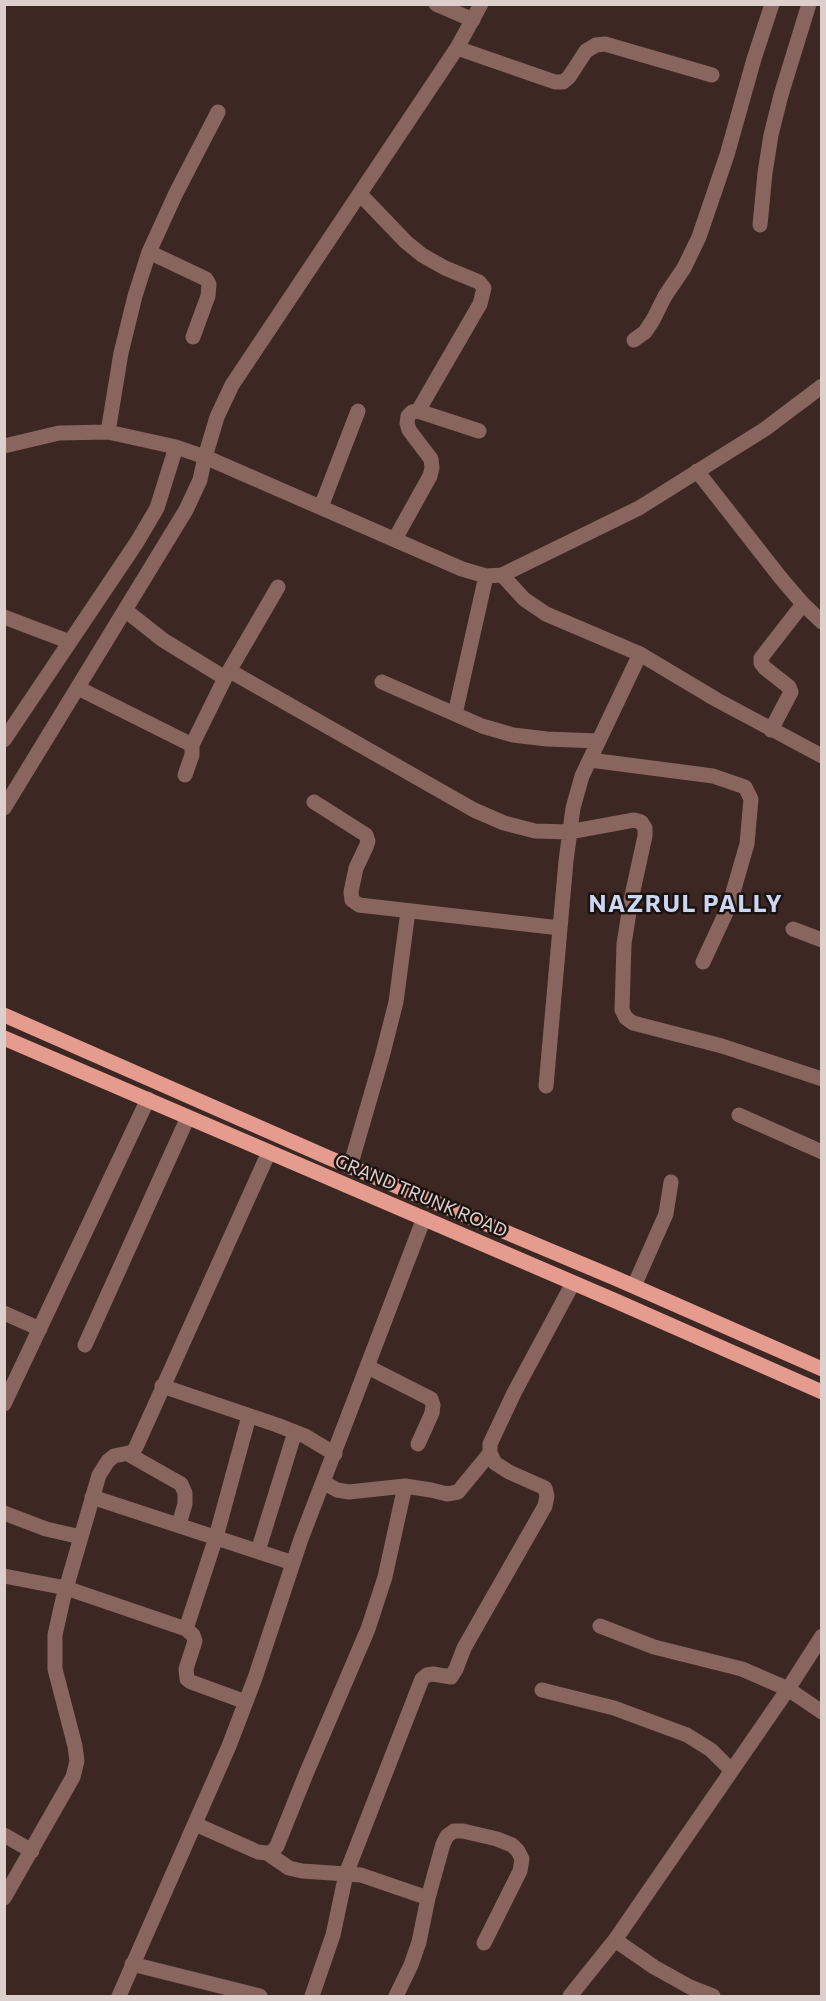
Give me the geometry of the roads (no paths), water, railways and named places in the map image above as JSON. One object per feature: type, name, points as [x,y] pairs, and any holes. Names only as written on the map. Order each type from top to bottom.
[{"type":"main road","name":"GRAND TRUNK ROAD","points":[[4,1015],[350,1167],[634,1286],[822,1369]]},
{"type":"main road","name":"GRAND TRUNK ROAD","points":[[4,1038],[822,1392]]},
{"type":"street","points":[[436,4],[473,20]]},
{"type":"street","points":[[4,808],[186,510],[200,480],[217,417],[232,385],[457,48],[481,4]]},
{"type":"street","points":[[634,340],[645,332],[653,320],[665,296],[684,268],[699,237],[728,155],[771,4]]},
{"type":"street","points":[[759,225],[771,135],[807,6]]},
{"type":"street","points":[[457,48],[555,82],[563,82],[569,77],[586,51],[596,45],[605,44],[712,75]]},
{"type":"street","points":[[108,432],[121,352],[149,252],[176,193],[218,112]]},
{"type":"street","points":[[360,194],[406,242],[423,255],[445,268],[479,282],[484,288],[480,304],[418,411]]},
{"type":"street","points":[[149,252],[206,279],[209,284],[208,296],[193,337]]},
{"type":"street","points":[[4,446],[59,433],[108,432],[176,447],[205,457],[462,569],[486,576],[502,575],[639,508],[765,429],[822,386]]},
{"type":"street","points":[[321,507],[358,411]]},
{"type":"street","points":[[395,539],[430,476],[432,468],[431,459],[409,430],[408,416],[418,411],[479,431]]},
{"type":"street","points":[[4,740],[158,508],[176,447]]},
{"type":"street","points":[[697,471],[803,604],[822,622]]},
{"type":"street","points":[[502,575],[524,599],[546,614],[640,654],[717,700],[822,756]]},
{"type":"street","points":[[455,714],[486,576]]},
{"type":"street","points":[[185,775],[192,755],[192,745],[228,674],[278,587]]},
{"type":"street","points":[[771,730],[791,692],[789,687],[765,668],[761,663],[761,658],[803,604]]},
{"type":"street","points":[[125,610],[163,640],[474,810],[504,823],[535,831],[569,832],[634,820],[641,822],[645,828],[645,836],[624,944],[622,1010],[626,1018],[633,1023],[722,1046],[822,1079]]},
{"type":"street","points":[[4,617],[70,642]]},
{"type":"street","points":[[546,1086],[573,808],[582,776],[640,654]]},
{"type":"street","points":[[382,682],[482,726],[513,735],[599,741]]},
{"type":"street","points":[[78,688],[192,745]]},
{"type":"street","points":[[590,760],[713,776],[745,788],[751,799],[747,844],[729,906],[703,962]]},
{"type":"street","points":[[314,802],[366,835],[368,841],[352,882],[351,892],[352,900],[359,905],[560,928]]},
{"type":"street","points":[[350,1167],[396,1002],[408,911]]},
{"type":"street","points":[[793,929],[822,940]]},
{"type":"street","points":[[4,1404],[148,1099]]},
{"type":"street","points":[[740,1115],[822,1152]]},
{"type":"street","points":[[85,1346],[188,1117]]},
{"type":"street","points":[[4,1898],[73,1777],[77,1761],[55,1669],[56,1635],[66,1588],[99,1476],[114,1456],[128,1454],[136,1447],[269,1152]]},
{"type":"street","points":[[634,1286],[666,1214],[671,1182]]},
{"type":"street","points":[[118,1996],[230,1746],[293,1563],[424,1218]]},
{"type":"street","points":[[312,1996],[333,1935],[346,1874],[423,1679],[433,1674],[451,1677],[464,1648],[545,1506],[547,1496],[545,1488],[509,1472],[495,1462],[490,1453],[490,1444],[514,1393],[573,1283]]},
{"type":"street","points":[[4,1313],[40,1329]]},
{"type":"street","points":[[368,1367],[431,1399],[432,1413],[418,1444]]},
{"type":"street","points":[[162,1386],[295,1432],[335,1454]]},
{"type":"street","points":[[186,1629],[216,1537],[249,1416]]},
{"type":"street","points":[[258,1551],[295,1432]]},
{"type":"street","points":[[323,1482],[337,1490],[349,1492],[405,1486],[447,1494],[458,1492],[490,1453]]},
{"type":"street","points":[[128,1454],[181,1484],[185,1493],[185,1504],[179,1524]]},
{"type":"street","points":[[195,1824],[258,1852],[272,1852],[277,1846],[368,1629],[385,1577],[405,1486]]},
{"type":"street","points":[[92,1497],[293,1563]]},
{"type":"street","points":[[4,1513],[46,1528],[81,1537]]},
{"type":"street","points":[[4,1576],[66,1588],[186,1629],[193,1635],[195,1641],[186,1669],[188,1679],[246,1702]]},
{"type":"street","points":[[600,1626],[654,1647],[742,1669],[788,1689],[822,1712]]},
{"type":"street","points":[[570,1996],[615,1940],[822,1636]]},
{"type":"street","points":[[542,1690],[614,1708],[687,1735],[711,1750],[731,1770]]},
{"type":"street","points":[[396,1996],[419,1942],[443,1844],[447,1836],[454,1831],[464,1831],[512,1845],[522,1859],[520,1870],[484,1943]]},
{"type":"street","points":[[4,1835],[32,1851]]},
{"type":"street","points":[[267,1853],[289,1868],[361,1875],[428,1898]]},
{"type":"street","points":[[615,1940],[686,1992],[713,1996]]},
{"type":"street","points":[[132,1964],[251,1995]]},
{"type":"district","name":"NAZRUL PALLY","points":[[686,904]]}]
